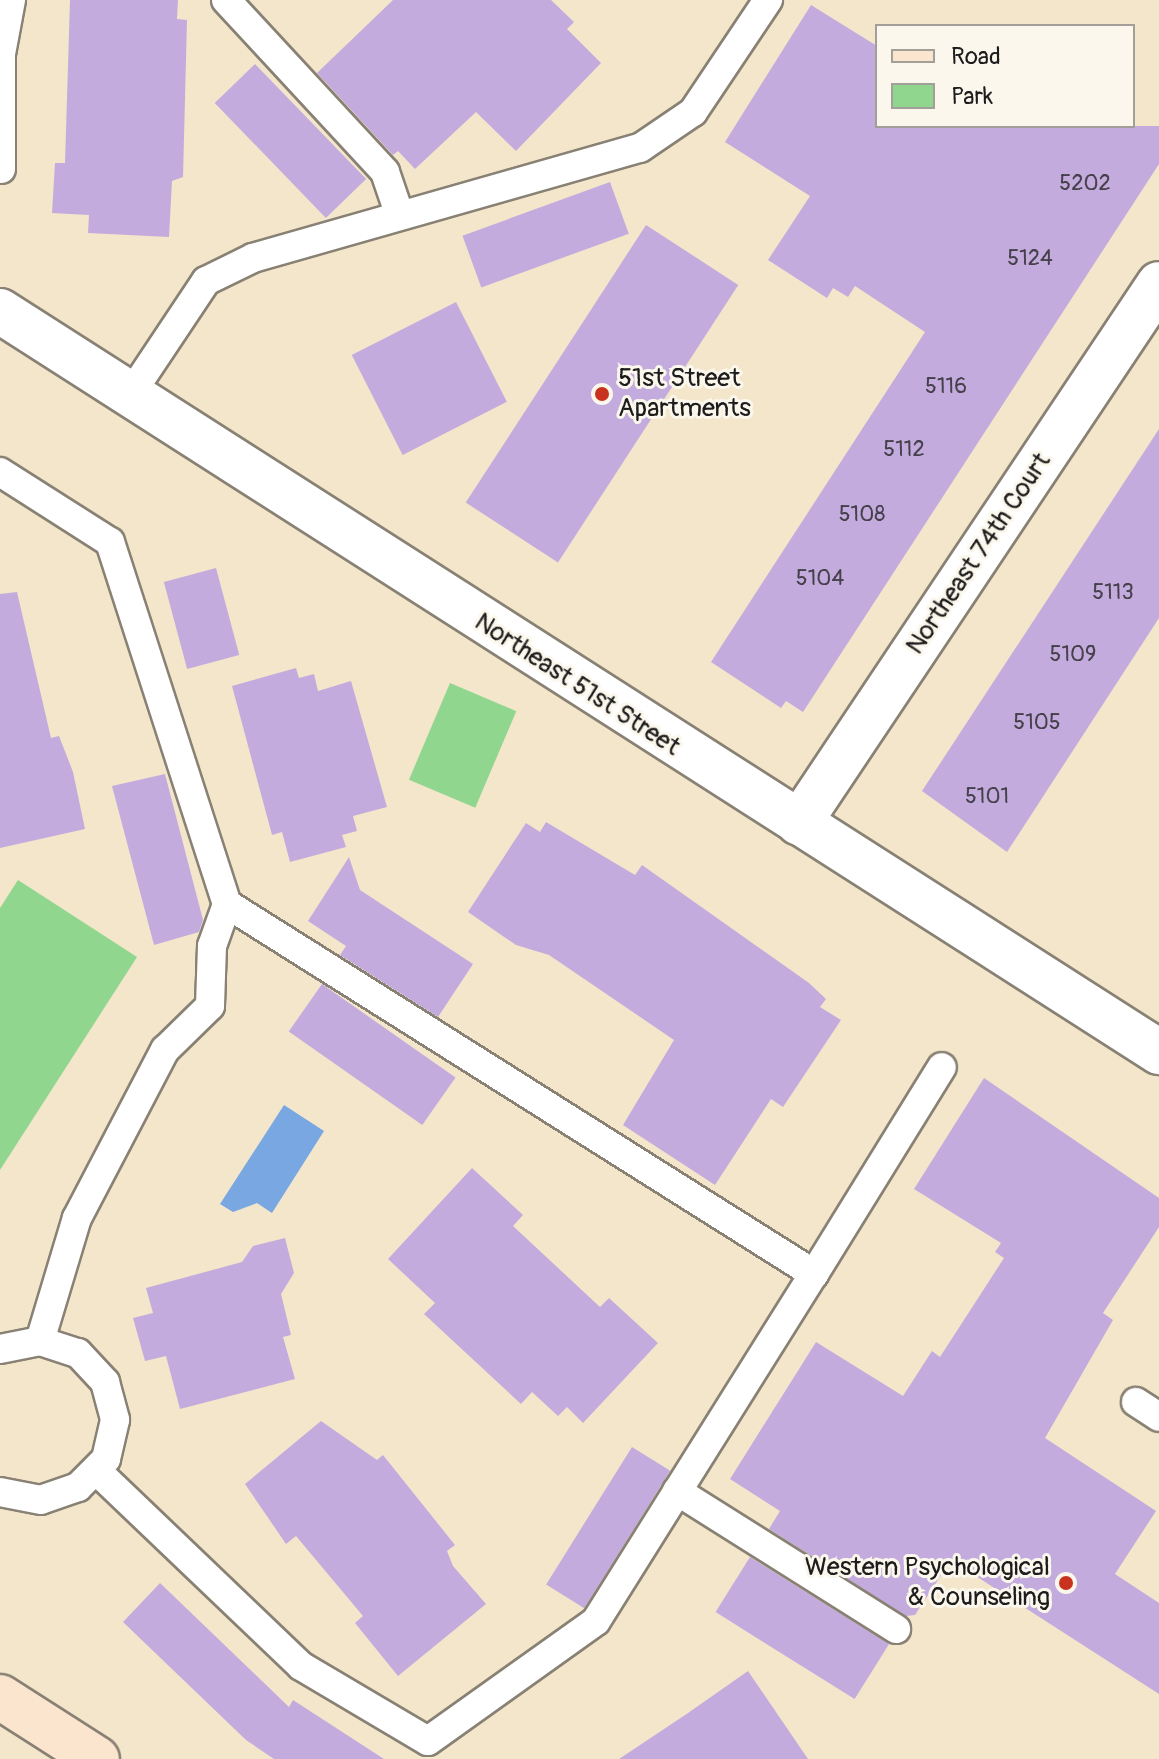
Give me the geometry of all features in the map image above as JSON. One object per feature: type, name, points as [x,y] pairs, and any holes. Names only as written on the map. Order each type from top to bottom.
[{"type":"main road","points":[[0,1697],[97,1759]]},
{"type":"street","name":"Northeast 74th Court","points":[[799,823],[1159,284]]},
{"type":"street","name":"Northeast 51st Street","points":[[0,311],[1159,1052]]},
{"type":"lane","points":[[1,169],[1,54],[11,0]]},
{"type":"lane","points":[[226,0],[385,172],[400,216]]},
{"type":"lane","points":[[130,395],[206,281],[253,258],[640,148],[693,112],[768,0]]},
{"type":"lane","points":[[0,472],[110,542],[227,904],[212,946],[210,1006],[165,1050],[77,1218],[40,1341]]},
{"type":"lane","points":[[227,904],[814,1274]]},
{"type":"lane","points":[[97,1471],[301,1666],[428,1741],[596,1621],[942,1067]]},
{"type":"lane","points":[[0,1349],[40,1341],[78,1353],[109,1391],[115,1430],[97,1471],[50,1499],[0,1492]]},
{"type":"lane","points":[[677,1491],[896,1629]]},
{"type":"green space","points":[[450,683],[516,711],[475,808],[409,780]]},
{"type":"green space","points":[[18,880],[137,957],[0,1170],[0,908]]},
{"type":"water","points":[[284,1105],[324,1131],[272,1213],[257,1203],[233,1212],[220,1204]]},
{"type":"building","points":[[70,0],[178,0],[177,19],[187,20],[183,177],[172,181],[169,237],[88,233],[89,215],[52,213],[55,163],[65,163]]},
{"type":"building","points":[[393,0],[551,0],[574,22],[567,29],[601,63],[516,151],[476,112],[415,169],[398,151],[393,155],[317,73]]},
{"type":"building","points":[[811,5],[875,45],[875,128],[1159,126],[1159,164],[803,712],[786,701],[781,708],[711,662],[925,332],[855,286],[848,297],[833,288],[827,298],[768,260],[810,196],[725,142]]},
{"type":"building","points":[[255,64],[366,179],[326,218],[215,103]]},
{"type":"building","points":[[610,182],[629,234],[481,287],[462,236]]},
{"type":"building","name":"51st Street Apartments","points":[[646,225],[738,285],[558,563],[466,503]]},
{"type":"building","points":[[456,302],[507,402],[403,455],[352,355]]},
{"type":"building","points":[[1159,429],[1159,618],[1007,852],[922,791]]},
{"type":"building","points":[[216,568],[239,655],[187,669],[164,582]]},
{"type":"building","points":[[17,592],[51,738],[59,736],[73,772],[85,829],[0,848],[0,594]]},
{"type":"building","points":[[296,668],[299,678],[314,674],[318,691],[351,681],[387,807],[353,816],[357,831],[342,835],[346,847],[290,862],[282,832],[272,835],[232,686]]},
{"type":"building","points":[[165,774],[203,920],[199,932],[154,945],[112,786]]},
{"type":"building","points":[[546,822],[635,875],[642,865],[809,983],[826,999],[820,1007],[841,1020],[783,1107],[771,1099],[715,1185],[623,1125],[674,1040],[549,955],[516,945],[468,912],[526,823],[540,832]]},
{"type":"building","points":[[349,857],[360,890],[473,964],[438,1017],[340,955],[346,946],[308,921]]},
{"type":"building","points":[[322,984],[456,1077],[422,1125],[289,1032]]},
{"type":"building","points":[[984,1078],[1159,1198],[1159,1227],[1103,1313],[1113,1320],[1045,1438],[1156,1511],[1115,1574],[1159,1603],[1159,1694],[951,1560],[915,1615],[906,1616],[769,1529],[780,1511],[730,1479],[816,1342],[903,1396],[932,1351],[940,1357],[1004,1258],[995,1252],[1001,1243],[914,1189]]},
{"type":"building","points":[[472,1168],[523,1215],[513,1226],[600,1307],[609,1298],[658,1343],[583,1423],[567,1407],[558,1416],[532,1392],[521,1404],[424,1314],[435,1303],[388,1259]]},
{"type":"building","points":[[285,1238],[294,1273],[281,1294],[291,1335],[283,1337],[295,1379],[180,1409],[166,1356],[145,1361],[133,1318],[153,1313],[146,1288],[242,1262],[253,1246]]},
{"type":"building","points":[[321,1421],[377,1460],[383,1455],[455,1545],[447,1551],[453,1566],[486,1604],[398,1676],[355,1623],[363,1616],[296,1536],[286,1544],[245,1484]]},
{"type":"building","points":[[632,1447],[670,1471],[584,1608],[546,1584]]},
{"type":"building","points":[[750,1557],[889,1644],[855,1699],[716,1612]]},
{"type":"building","points":[[160,1583],[289,1707],[293,1700],[384,1759],[274,1759],[246,1740],[123,1622]]},
{"type":"building","points":[[748,1671],[808,1759],[619,1759],[688,1713]]},
{"type":"place","name":"51st Street Apartments","points":[[602,394]]},
{"type":"place","name":"Western Psychological & Counseling","points":[[1066,1583]]}]
